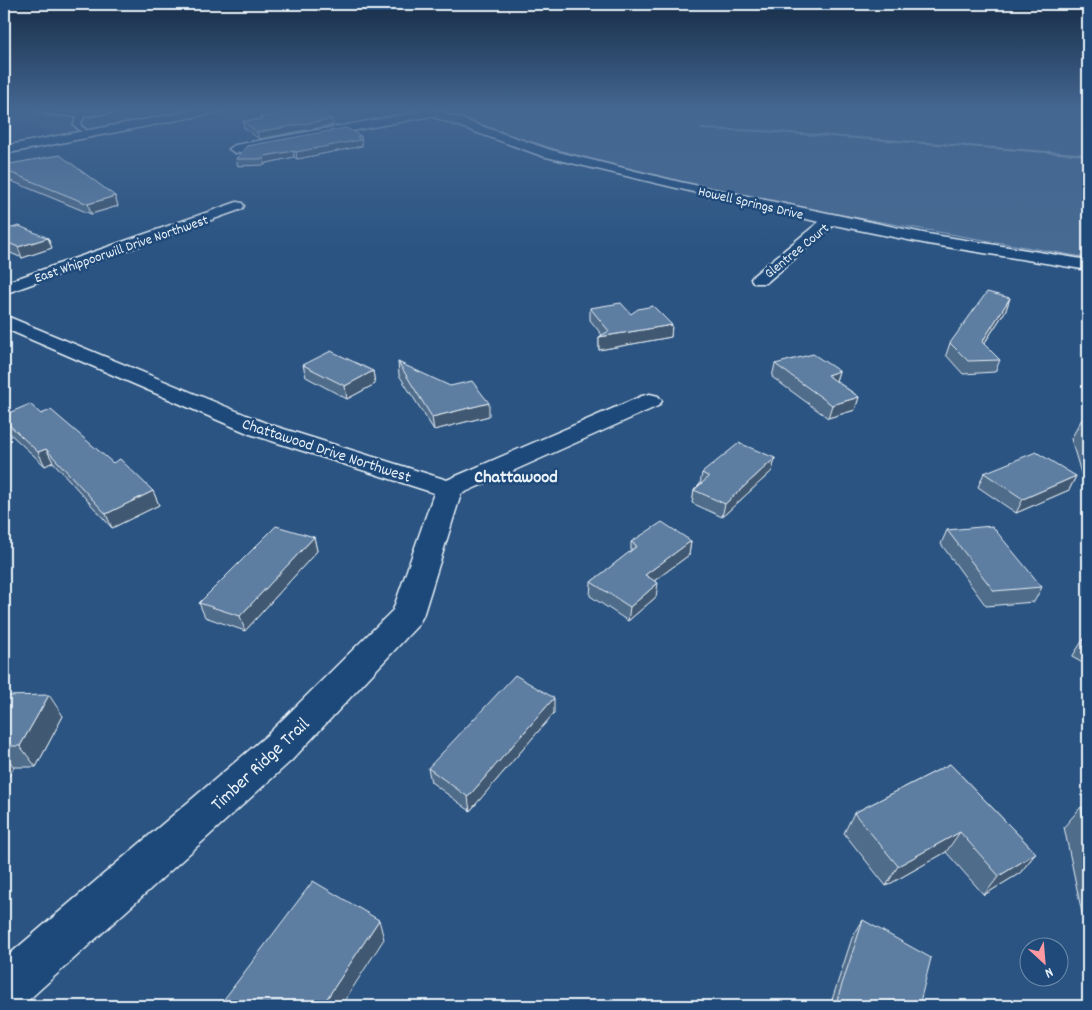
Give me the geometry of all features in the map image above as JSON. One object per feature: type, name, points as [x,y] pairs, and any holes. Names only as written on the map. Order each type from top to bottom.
[{"type":"street","name":"Howell Springs Drive","points":[[560,156],[831,220],[968,246],[1088,265]]},
{"type":"street","name":"East Whippoorwill Drive Northwest","points":[[4,289],[237,206]]},
{"type":"street","name":"Glentree Court","points":[[760,279],[831,220]]},
{"type":"street","name":"Chattawood Drive Northwest","points":[[4,321],[259,429],[450,490]]},
{"type":"street","points":[[450,490],[650,401]]},
{"type":"street","name":"Timber Ridge Trail","points":[[4,990],[279,748],[407,616],[450,490]]},
{"type":"shaded area","points":[[581,156],[1088,156],[1088,258],[840,215],[676,181]]},
{"type":"building","points":[[62,156],[115,196],[88,204],[4,170],[4,165]]},
{"type":"building","points":[[238,156],[265,156],[264,159],[236,159]]},
{"type":"building","points":[[19,226],[48,238],[18,247],[4,241],[4,230]]},
{"type":"building","points":[[987,292],[1010,298],[982,342],[1000,360],[968,361],[950,343]]},
{"type":"building","points":[[621,303],[631,314],[638,309],[653,306],[672,325],[599,337],[609,331],[590,308]]},
{"type":"building","points":[[331,351],[373,371],[345,386],[303,365]]},
{"type":"building","points":[[813,354],[839,371],[827,375],[859,397],[832,405],[775,364]]},
{"type":"building","points":[[398,362],[450,386],[472,381],[489,403],[432,417]]},
{"type":"building","points":[[30,404],[41,414],[51,410],[113,463],[120,459],[153,491],[106,514],[46,449],[38,452],[4,420],[4,415]]},
{"type":"building","points":[[1082,419],[1088,420],[1088,441]]},
{"type":"building","points":[[739,443],[775,458],[725,504],[694,490],[709,477],[702,473]]},
{"type":"building","points":[[1036,452],[1076,476],[1023,499],[984,473]]},
{"type":"building","points":[[662,522],[691,541],[645,575],[658,583],[630,607],[591,582],[637,546],[631,542]]},
{"type":"building","points":[[276,526],[314,537],[240,616],[199,603]]},
{"type":"building","points":[[992,526],[1042,587],[994,591],[947,530]]},
{"type":"building","points":[[1088,633],[1088,646],[1082,643]]},
{"type":"building","points":[[515,675],[554,698],[468,797],[428,768]]},
{"type":"building","points":[[49,695],[20,746],[4,746],[4,696]]},
{"type":"building","points":[[950,764],[1036,853],[999,876],[960,832],[898,866],[854,813]]},
{"type":"building","points":[[1081,807],[1088,809],[1088,840]]},
{"type":"building","points":[[313,881],[379,920],[322,1006],[219,1006]]},
{"type":"building","points":[[863,920],[931,958],[919,1006],[835,1006]]},
{"type":"district","name":"Chattawood","points":[[516,476]]}]
